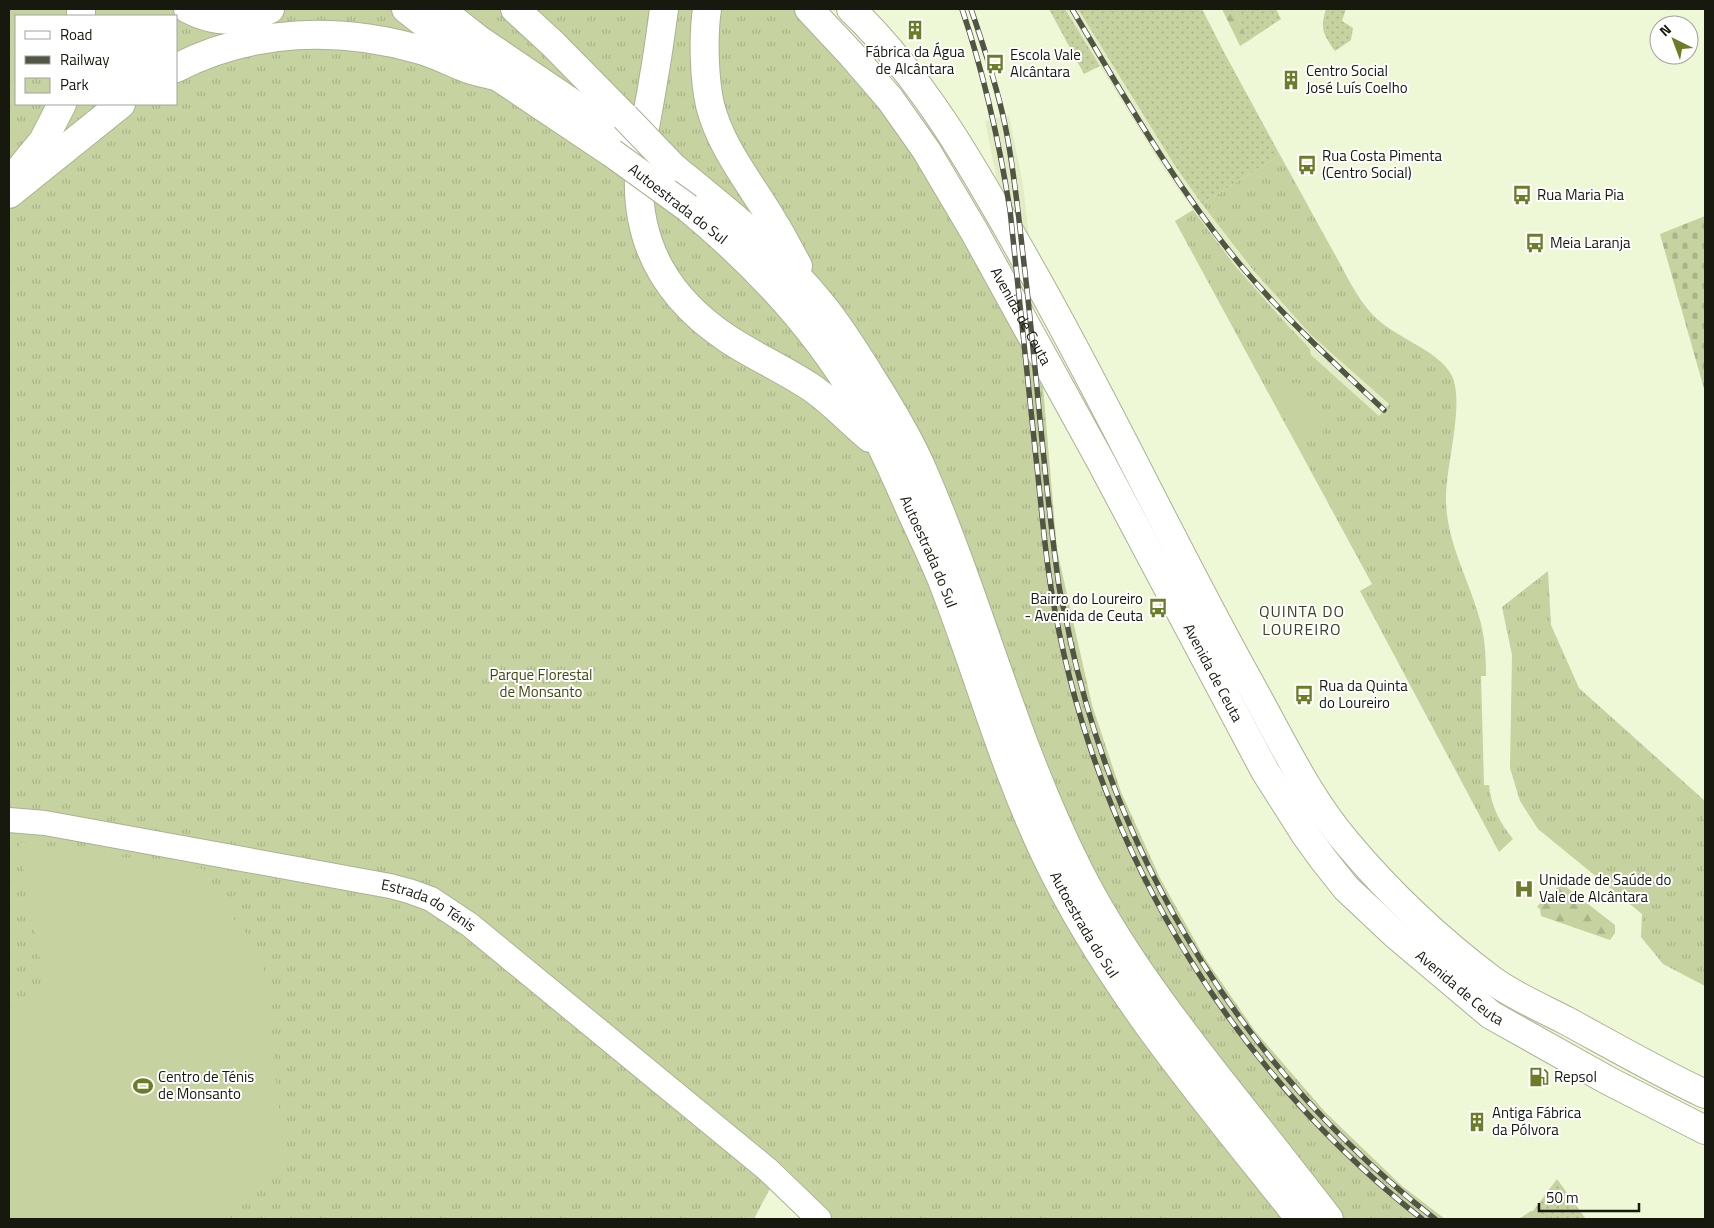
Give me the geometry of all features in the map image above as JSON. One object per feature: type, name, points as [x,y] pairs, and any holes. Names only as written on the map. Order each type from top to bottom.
[{"type":"highway","points":[[188,9],[208,17],[233,21],[254,17],[270,9]]},
{"type":"highway","name":"Autoestrada do Sul","points":[[406,9],[443,39],[500,77],[619,135],[688,208],[750,264],[823,349],[857,400],[884,450],[942,581],[993,727],[1023,802],[1046,855],[1075,910],[1107,965],[1158,1039],[1300,1219]]},
{"type":"highway","name":"Autoestrada do Sul","points":[[440,9],[478,39],[619,135],[673,167],[752,234],[816,298],[853,349],[885,400],[922,468],[965,574],[1035,772],[1065,842],[1096,903],[1128,955],[1173,1018],[1329,1219]]},
{"type":"highway","points":[[515,9],[552,43],[619,135]]},
{"type":"highway","points":[[664,9],[655,75],[642,140],[639,175],[642,223],[656,263],[679,298],[696,315],[729,340],[816,391],[884,450]]},
{"type":"highway","points":[[707,9],[705,37],[710,105],[732,155],[774,222],[816,298]]},
{"type":"highway","name":"Avenida de Ceuta","points":[[809,9],[852,54],[890,99],[926,150],[974,231],[1100,460],[1265,771],[1305,834],[1346,888],[1396,935],[1491,1015],[1609,1081],[1705,1130]]},
{"type":"highway","name":"Avenida de Ceuta","points":[[851,9],[866,23],[914,80],[951,132],[1047,297],[1126,446],[1208,608],[1282,741],[1316,800],[1347,842],[1415,915],[1495,983],[1672,1079],[1705,1094]]},
{"type":"highway","points":[[178,67],[213,52],[240,44],[311,34],[356,37],[399,44],[422,50],[465,68],[500,77]]},
{"type":"highway","points":[[9,181],[28,162],[43,141],[61,105]]},
{"type":"highway","points":[[9,194],[120,105]]},
{"type":"highway","points":[[1100,460],[1126,446]]},
{"type":"main road","name":"Estrada do Ténis","points":[[9,820],[82,829],[390,886],[431,899],[493,943],[767,1169],[819,1219]]},
{"type":"shaded area","points":[[1065,9],[1078,9],[1175,166],[1253,270],[1311,335],[1389,404],[1379,416],[1311,355],[1310,349],[1236,267],[1204,226],[1158,160]]},
{"type":"shaded area","points":[[1009,115],[1023,184],[1037,308],[1013,311],[995,171],[985,121]]},
{"type":"green space","name":"Parque Florestal de Monsanto","points":[[9,9],[825,9],[916,112],[955,170],[1037,317],[1057,550],[1092,705],[1121,792],[1160,878],[1204,957],[1255,1031],[1326,1113],[1402,1186],[1445,1219],[817,1219],[777,1175],[754,1219],[9,1219]]},
{"type":"green space","points":[[1049,9],[1065,9],[1100,66],[1084,74]]},
{"type":"green space","points":[[1078,9],[1202,9],[1280,155],[1202,204],[1175,166]]},
{"type":"green space","points":[[1222,9],[1235,9],[1248,41],[1240,46]]},
{"type":"green space","points":[[1235,9],[1276,9],[1281,19],[1248,41]]},
{"type":"green space","points":[[1326,9],[1346,9],[1342,21],[1353,28],[1351,40],[1335,51],[1323,27]]},
{"type":"green space","points":[[1280,155],[1350,283],[1365,306],[1390,329],[1436,357],[1451,374],[1455,386],[1456,417],[1447,487],[1447,517],[1454,547],[1480,620],[1483,634],[1486,676],[1481,676],[1484,785],[1489,785],[1497,814],[1513,839],[1499,852],[1360,591],[1372,584],[1175,221],[1193,210],[1236,267],[1310,349],[1311,355],[1379,416],[1389,404],[1311,335],[1253,270],[1202,204]]},
{"type":"green space","points":[[1705,216],[1705,392],[1660,234]]},
{"type":"green space","points":[[1296,382],[1324,433],[1300,446],[1272,395]]},
{"type":"green space","points":[[1548,571],[1551,625],[1579,688],[1705,801],[1705,986],[1663,964],[1641,937],[1642,914],[1538,829],[1520,801],[1510,768],[1512,655],[1502,607]]},
{"type":"green space","name":"Centro de Ténis de Monsanto","points":[[19,842],[204,869],[210,892],[262,951],[285,1162],[228,1219],[9,1219],[9,1009],[44,983]]},
{"type":"green space","points":[[1561,883],[1615,925],[1615,933],[1610,940],[1541,916],[1540,909],[1537,907],[1544,898],[1548,899]]},
{"type":"green space","points":[[1557,1179],[1585,1218],[1588,1219],[1527,1219]]},
{"type":"green space","points":[[1531,1211],[1559,1219],[1519,1219]]},
{"type":"railway","points":[[962,9],[990,108],[1010,210],[1044,539],[1051,588],[1070,680],[1098,769],[1134,856],[1177,938],[1228,1017],[1286,1090],[1351,1158],[1422,1219]]},
{"type":"railway","points":[[971,9],[998,96],[1012,161],[1049,508],[1060,593],[1092,724],[1122,807],[1158,886],[1202,961],[1251,1033],[1307,1100],[1368,1162],[1435,1219]]},
{"type":"railway","points":[[1072,9],[1152,142],[1219,238],[1276,305],[1384,410]]},
{"type":"place","name":"Fábrica da Água de Alcântara","points":[[915,30]]},
{"type":"place","name":"Escola Vale Alcântara","points":[[995,64]]},
{"type":"place","name":"Centro Social José Luís Coelho","points":[[1291,80]]},
{"type":"place","name":"Rua Costa Pimenta (Centro Social)","points":[[1307,165]]},
{"type":"place","name":"Rua Maria Pia","points":[[1522,195]]},
{"type":"place","name":"Meia Laranja","points":[[1535,243]]},
{"type":"place","name":"Bairro do Loureiro - Avenida de Ceuta","points":[[1158,608]]},
{"type":"place","name":"Rua da Quinta do Loureiro","points":[[1304,695]]},
{"type":"place","name":"Unidade de Saúde do Vale de Alcântara","points":[[1524,889]]},
{"type":"place","name":"Repsol","points":[[1539,1077]]},
{"type":"place","name":"Centro de Ténis de Monsanto","points":[[143,1086]]},
{"type":"place","name":"Antiga Fábrica da Pólvora","points":[[1477,1122]]},
{"type":"district","name":"QUINTA DO LOUREIRO","points":[[1302,620]]}]
